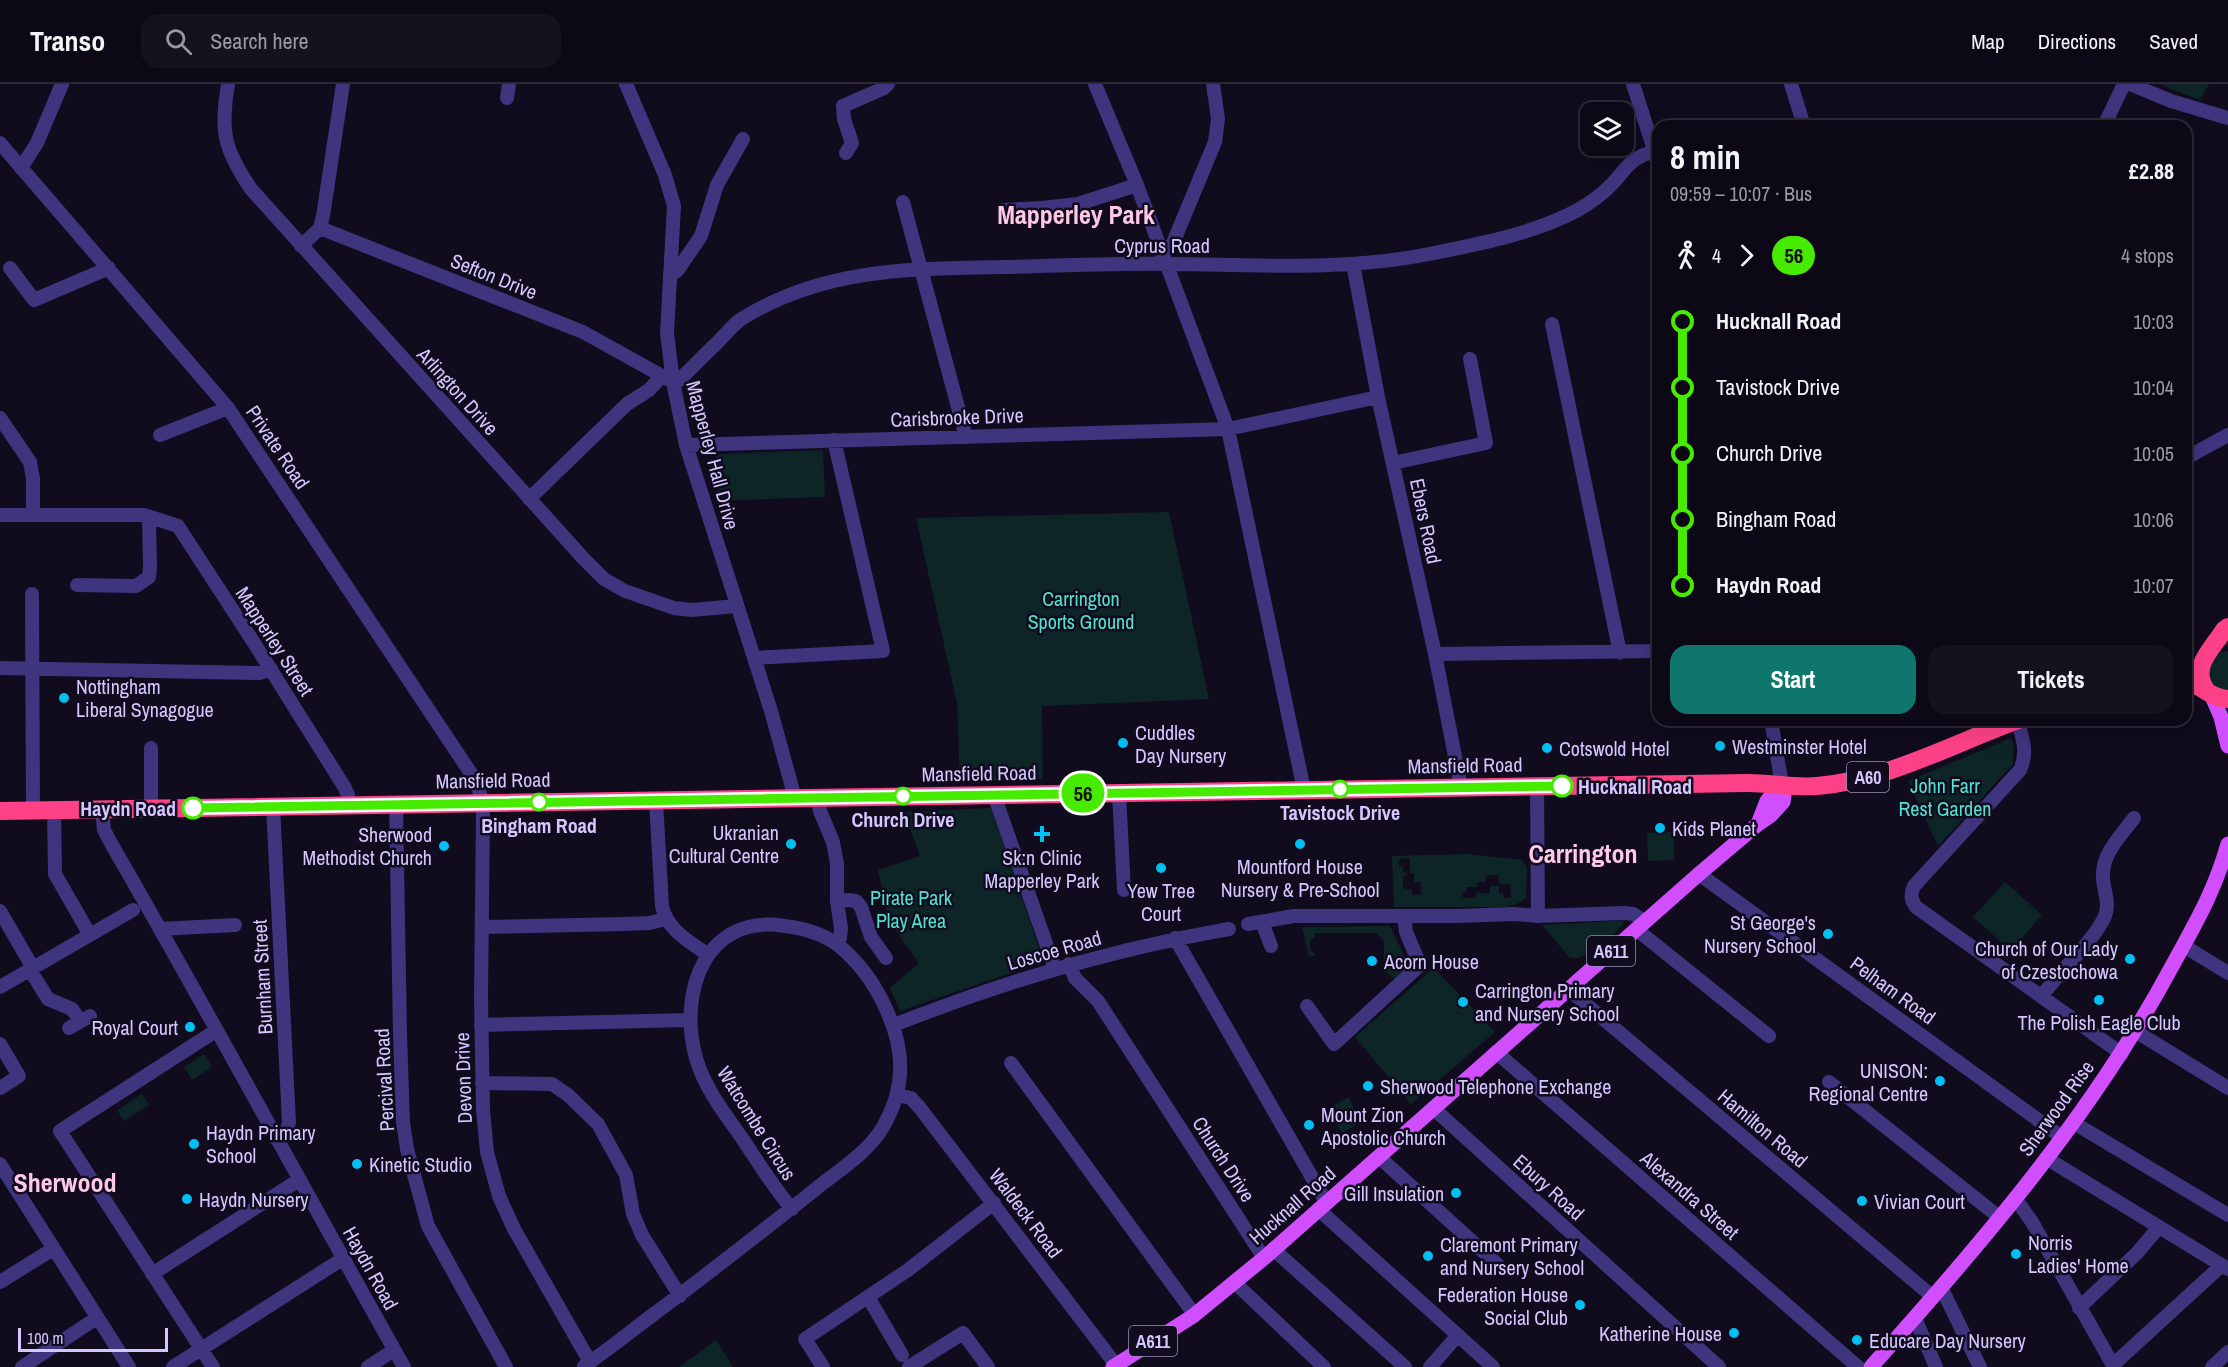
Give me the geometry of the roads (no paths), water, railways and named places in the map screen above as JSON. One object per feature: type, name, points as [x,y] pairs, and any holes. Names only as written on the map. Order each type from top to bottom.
[{"type":"highway","points":[[2215,694],[2200,674],[2224,630],[2228,627]]},
{"type":"highway","points":[[2192,656],[2215,650]]},
{"type":"highway","points":[[2192,683],[2215,694]]},
{"type":"highway","name":"Mansfield Road","points":[[0,811],[1756,783],[1782,793],[1897,769],[2003,726]]},
{"type":"main road","points":[[2215,694],[2228,746]]},
{"type":"main road","name":"Hucknall Road","points":[[1115,1366],[1194,1314],[1269,1253],[1640,925],[1758,824],[1767,801],[1782,793]]},
{"type":"main road","name":"Sherwood Rise","points":[[1871,1367],[2015,1198],[2063,1138],[2122,1054],[2211,894],[2228,844]]},
{"type":"street","points":[[21,168],[37,144],[62,84]]},
{"type":"street","name":"Arlington Drive","points":[[228,84],[224,110],[224,135],[228,150],[251,189],[529,499],[604,579],[625,591],[674,608],[692,610],[736,606]]},
{"type":"street","points":[[301,246],[320,228],[343,84]]},
{"type":"street","points":[[507,98],[509,84]]},
{"type":"street","name":"Mapperley Hall Drive","points":[[626,84],[665,175],[674,206],[667,333],[667,379],[736,606],[771,711],[795,798]]},
{"type":"street","points":[[846,153],[852,143],[844,119],[843,106],[884,88],[888,84]]},
{"type":"street","points":[[1095,84],[1137,185],[1228,429],[1304,790]]},
{"type":"street","points":[[1163,259],[1173,243],[1215,142],[1218,119],[1213,84]]},
{"type":"street","points":[[1633,84],[1652,140]]},
{"type":"street","points":[[1791,84],[1802,120]]},
{"type":"street","points":[[2107,120],[2124,84]]},
{"type":"street","points":[[2130,84],[2171,101],[2228,118]]},
{"type":"street","points":[[670,275],[676,271],[701,236],[717,185],[743,140]]},
{"type":"street","name":"Private Road","points":[[0,143],[228,408],[464,762],[476,781],[483,803]]},
{"type":"street","name":"Cyprus Road","points":[[529,499],[627,404],[667,379],[680,380],[739,320],[762,306],[813,286],[856,274],[921,268],[1163,259],[1353,264],[1426,255],[1548,224],[1580,209],[1608,189],[1628,165],[1640,155],[1652,155]]},
{"type":"street","points":[[1003,210],[1078,204],[1137,185]]},
{"type":"street","points":[[903,202],[966,437]]},
{"type":"street","name":"Sefton Drive","points":[[320,228],[583,332],[667,379]]},
{"type":"street","name":"Ebers Road","points":[[1353,264],[1378,397],[1435,654],[1461,787]]},
{"type":"street","points":[[10,268],[34,300],[109,268]]},
{"type":"street","points":[[1552,324],[1620,653]]},
{"type":"street","points":[[1393,463],[1486,443],[1470,359]]},
{"type":"street","name":"Carisbrooke Drive","points":[[687,445],[1228,429],[1378,397]]},
{"type":"street","points":[[160,435],[228,408]]},
{"type":"street","points":[[0,418],[30,462],[33,479],[33,515]]},
{"type":"street","points":[[2192,455],[2228,435]]},
{"type":"street","points":[[754,658],[883,651],[834,440]]},
{"type":"street","name":"Mapperley Street","points":[[0,515],[144,515],[149,519],[162,520],[178,526],[345,788],[349,805]]},
{"type":"street","points":[[76,585],[136,586],[148,577],[150,566],[149,519]]},
{"type":"street","points":[[32,594],[33,810]]},
{"type":"street","points":[[1435,654],[1652,651]]},
{"type":"street","points":[[0,668],[260,673],[271,669]]},
{"type":"street","points":[[1772,726],[1782,793]]},
{"type":"street","points":[[2020,726],[2025,753],[2020,770],[1914,886],[1912,901],[1916,907],[2122,1054]]},
{"type":"street","points":[[150,808],[151,748]]},
{"type":"street","points":[[1537,786],[1538,916]]},
{"type":"street","points":[[1119,793],[1124,890]]},
{"type":"street","points":[[994,795],[1055,969]]},
{"type":"street","points":[[817,798],[819,811],[833,842],[837,864],[837,902],[841,928],[840,938],[836,944]]},
{"type":"street","points":[[656,801],[662,906],[665,919],[708,955]]},
{"type":"street","name":"Devon Drive","points":[[483,803],[481,1025],[486,1143],[499,1196],[514,1229],[586,1364]]},
{"type":"street","name":"Percival Road","points":[[396,804],[403,1122],[407,1149],[428,1226],[506,1367]]},
{"type":"street","name":"Burnham Street","points":[[273,806],[289,1122],[286,1133],[276,1139]]},
{"type":"street","points":[[54,809],[55,874],[90,934]]},
{"type":"street","name":"Haydn Road","points":[[102,809],[104,830],[248,1084],[298,1180],[404,1367]]},
{"type":"street","points":[[2042,996],[2053,979],[2074,960],[2104,916],[2107,902],[2103,877],[2104,864],[2109,852],[2134,818]]},
{"type":"street","name":"Pelham Road","points":[[1699,874],[2063,1138]]},
{"type":"street","points":[[837,902],[856,901],[861,907],[869,938],[886,958]]},
{"type":"street","points":[[0,987],[133,910]]},
{"type":"street","points":[[0,911],[48,999],[72,1009],[80,1022]]},
{"type":"street","points":[[1248,924],[1280,918],[1345,915],[1633,914],[1640,925],[1769,1036]]},
{"type":"street","points":[[1307,1006],[1334,1044],[1420,965],[1406,932],[1404,916]]},
{"type":"street","points":[[482,927],[624,924],[665,919]]},
{"type":"street","points":[[1262,922],[1271,946]]},
{"type":"street","name":"Watcombe Circus","points":[[586,1364],[680,1296],[792,1209],[819,1186],[851,1162],[871,1143],[882,1128],[898,1095],[900,1050],[894,1025],[878,992],[859,965],[836,944],[797,928],[776,924],[760,925],[727,937],[708,955],[699,968],[693,986],[689,1020],[696,1060],[707,1083],[730,1122],[792,1209]]},
{"type":"street","points":[[160,929],[235,925]]},
{"type":"street","name":"Loscoe Road","points":[[894,1025],[961,999],[1069,964],[1175,938],[1229,928]]},
{"type":"street","points":[[1175,938],[1322,1205],[1493,1367]]},
{"type":"street","points":[[2184,946],[2228,973]]},
{"type":"street","name":"Church Drive","points":[[1069,964],[1075,978],[1098,1001],[1269,1253],[1405,1367]]},
{"type":"street","name":"Hamilton Road","points":[[1568,989],[1937,1292]]},
{"type":"street","points":[[481,1025],[689,1020]]},
{"type":"street","points":[[213,1367],[60,1131],[217,1030]]},
{"type":"street","points":[[2136,1031],[2228,1088]]},
{"type":"street","points":[[0,1044],[19,1076],[0,1088]]},
{"type":"street","name":"Alexandra Street","points":[[1496,1052],[1858,1367]]},
{"type":"street","points":[[1019,1067],[1194,1314]]},
{"type":"street","points":[[1829,1082],[1999,1217]]},
{"type":"street","points":[[482,1083],[552,1084],[568,1095],[598,1124],[626,1175],[633,1214],[642,1235],[680,1296]]},
{"type":"street","name":"Waldeck Road","points":[[898,1095],[911,1098],[920,1108],[1115,1366]]},
{"type":"street","name":"Ebury Road","points":[[1433,1108],[1719,1367]]},
{"type":"street","points":[[2074,1123],[2228,1215]]},
{"type":"street","points":[[1379,1157],[1498,1265]]},
{"type":"street","points":[[2015,1198],[2032,1222],[2114,1366],[2225,1267],[2046,1158]]},
{"type":"street","points":[[0,1164],[5,1183],[53,1249],[129,1367]]},
{"type":"street","points":[[152,1274],[298,1180]]},
{"type":"street","points":[[823,1367],[805,1339],[908,1270],[994,1203]]},
{"type":"street","points":[[2079,1308],[2137,1253],[2160,1227]]},
{"type":"street","points":[[0,1282],[53,1249]]},
{"type":"street","points":[[173,1367],[344,1258]]},
{"type":"street","points":[[1234,1282],[1324,1367]]},
{"type":"street","points":[[1937,1292],[1980,1367]]},
{"type":"street","points":[[868,1297],[906,1361],[963,1333],[988,1367]]},
{"type":"street","points":[[22,1367],[97,1318]]},
{"type":"street","points":[[1915,1318],[1936,1367]]},
{"type":"street","points":[[1430,1367],[1458,1335]]},
{"type":"street","points":[[368,1367],[394,1350]]},
{"type":"street","points":[[2212,1367],[2228,1352]]},
{"type":"place","name":"Nottingham Liberal Synagogue","points":[[64,698]]},
{"type":"place","name":"Cuddles Day Nursery","points":[[1123,743]]},
{"type":"place","name":"Westminster Hotel","points":[[1720,746]]},
{"type":"place","name":"Cotswold Hotel","points":[[1547,748]]},
{"type":"place","name":"Hucknall Road","points":[[1562,786]]},
{"type":"place","name":"Tavistock Drive","points":[[1340,789]]},
{"type":"place","name":"Church Drive","points":[[903,796]]},
{"type":"place","name":"Bingham Road","points":[[539,802]]},
{"type":"place","name":"Haydn Road","points":[[193,808]]},
{"type":"place","name":"Kids Planet","points":[[1660,828]]},
{"type":"place","name":"Sk:n Clinic Mapperley Park","points":[[1042,834]]},
{"type":"place","name":"Ukranian Cultural Centre","points":[[791,844]]},
{"type":"place","name":"Mountford House Nursery & Pre-School","points":[[1300,844]]},
{"type":"place","name":"Sherwood Methodist Church","points":[[444,846]]},
{"type":"place","name":"Yew Tree Court","points":[[1161,868]]},
{"type":"place","name":"St George's Nursery School","points":[[1828,934]]},
{"type":"place","name":"Church of Our Lady of Czestochowa","points":[[2130,959]]},
{"type":"place","name":"Acorn House","points":[[1372,961]]},
{"type":"place","name":"The Polish Eagle Club","points":[[2099,1000]]},
{"type":"place","name":"Carrington Primary and Nursery School","points":[[1463,1002]]},
{"type":"place","name":"Royal Court","points":[[190,1027]]},
{"type":"place","name":"UNISON: Regional Centre","points":[[1940,1081]]},
{"type":"place","name":"Sherwood Telephone Exchange","points":[[1368,1086]]},
{"type":"place","name":"Mount Zion Apostolic Church","points":[[1309,1125]]},
{"type":"place","name":"Haydn Primary School","points":[[194,1144]]},
{"type":"place","name":"Kinetic Studio","points":[[357,1164]]},
{"type":"place","name":"Gill Insulation","points":[[1456,1193]]},
{"type":"place","name":"Haydn Nursery","points":[[187,1199]]},
{"type":"place","name":"Vivian Court","points":[[1862,1201]]},
{"type":"place","name":"Norris Ladies' Home","points":[[2016,1254]]},
{"type":"place","name":"Claremont Primary and Nursery School","points":[[1428,1256]]},
{"type":"place","name":"Federation House Social Club","points":[[1580,1305]]},
{"type":"place","name":"Katherine House","points":[[1734,1333]]},
{"type":"place","name":"Educare Day Nursery","points":[[1857,1340]]},
{"type":"district","name":"Mapperley Park","points":[[1076,214]]},
{"type":"district","name":"Carrington","points":[[1583,853]]},
{"type":"district","name":"Sherwood","points":[[65,1182]]},
{"type":"park label","name":"Carrington Sports Ground","points":[[1081,610]]},
{"type":"park label","name":"John Farr Rest Garden","points":[[1945,796]]},
{"type":"park label","name":"Pirate Park Play Area","points":[[911,908]]}]
